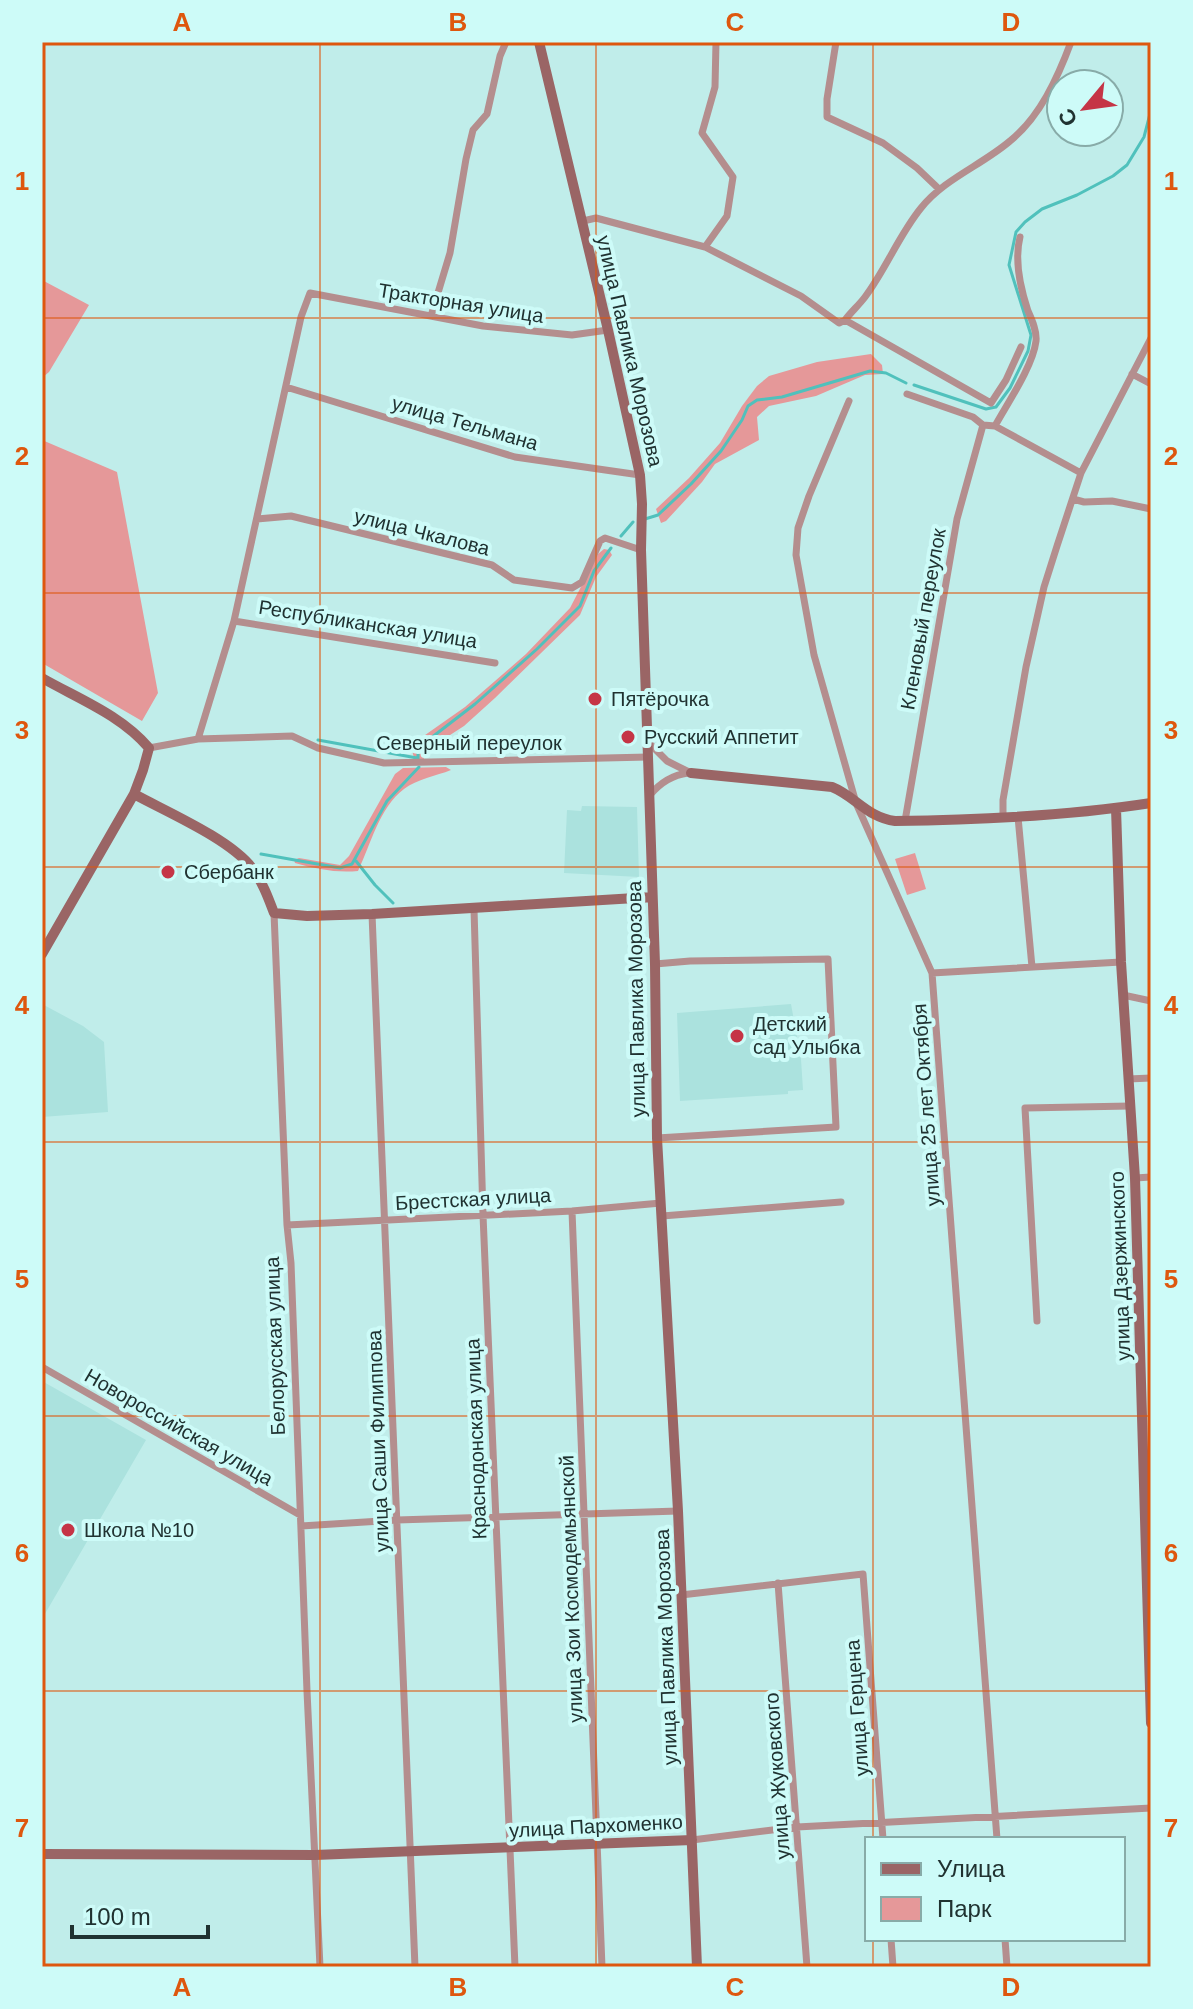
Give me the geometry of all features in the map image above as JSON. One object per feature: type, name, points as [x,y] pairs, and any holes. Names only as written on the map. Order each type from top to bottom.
[{"type":"street","points":[[431,316],[450,253],[473,130],[487,114],[506,42]]},
{"type":"street","name":"улица Павлика Морозова","points":[[539,42],[640,475],[655,964],[657,1138],[678,1511],[697,1967]]},
{"type":"street","points":[[705,247],[727,216],[733,177],[702,133],[715,87],[716,42]]},
{"type":"street","points":[[836,42],[827,117],[883,143],[939,189]]},
{"type":"street","points":[[583,221],[596,218],[705,247],[801,296],[839,323],[866,296],[920,208],[939,189],[1012,140],[1033,115],[1048,93],[1071,42]]},
{"type":"street","points":[[995,426],[1031,358],[1036,339],[1018,269],[1016,251],[1020,237]]},
{"type":"street","name":"Тракторная улица","points":[[286,387],[301,317],[310,293],[483,326],[572,335],[608,330]]},
{"type":"street","points":[[845,320],[991,403],[1021,347]]},
{"type":"street","points":[[1003,818],[1003,800],[1026,667],[1044,587],[1081,473],[1151,338]]},
{"type":"street","points":[[1132,374],[1151,384]]},
{"type":"street","points":[[198,739],[234,621],[286,387]]},
{"type":"street","name":"улица Тельмана","points":[[286,387],[515,457],[640,475]]},
{"type":"street","points":[[907,394],[973,417],[983,425],[995,426],[1081,473]]},
{"type":"street","name":"улица 25 лет Октября","points":[[849,401],[809,496],[798,528],[796,555],[814,655],[856,803],[932,973],[997,1837]]},
{"type":"street","name":"Кленовый переулок","points":[[905,821],[957,519],[983,425]]},
{"type":"street","points":[[1073,499],[1084,502],[1112,501],[1151,509]]},
{"type":"street","name":"улица Чкалова","points":[[257,519],[291,516],[492,565],[514,580],[572,588],[582,582],[600,541],[605,538],[641,550]]},
{"type":"street","name":"Республиканская улица","points":[[234,621],[495,663]]},
{"type":"street","points":[[42,678],[123,723],[149,748],[134,794],[42,954]]},
{"type":"street","name":"Северный переулок","points":[[149,748],[198,739],[292,736],[318,748],[384,763],[648,757]]},
{"type":"street","points":[[648,741],[667,761],[691,773]]},
{"type":"street","points":[[650,795],[669,779],[691,773],[832,787],[874,815],[887,820],[1003,818],[1151,803]]},
{"type":"street","name":"Белорусская улица","points":[[134,794],[239,854],[254,871],[274,913],[320,1967]]},
{"type":"street","name":"улица Дзержинского","points":[[1116,808],[1148,1484],[1151,1723]]},
{"type":"street","points":[[1018,817],[1032,967]]},
{"type":"street","points":[[274,913],[307,916],[372,914],[652,897]]},
{"type":"street","name":"Краснодонская улица","points":[[474,909],[483,1215],[515,1967]]},
{"type":"street","name":"улица Саши Филиппова","points":[[372,914],[415,1967]]},
{"type":"street","points":[[655,964],[828,959],[836,1127],[657,1138]]},
{"type":"street","points":[[932,973],[1121,962]]},
{"type":"street","points":[[1123,995],[1151,1001]]},
{"type":"street","points":[[1128,1079],[1151,1078]]},
{"type":"street","points":[[1037,1321],[1025,1108],[1130,1106]]},
{"type":"street","points":[[1135,1178],[1151,1177]]},
{"type":"street","points":[[662,1216],[841,1202]]},
{"type":"street","name":"Брестская улица","points":[[287,1225],[572,1211],[661,1203]]},
{"type":"street","name":"улица Зои Космодемьянской","points":[[572,1211],[602,1967]]},
{"type":"street","name":"Новороссийская улица","points":[[42,1367],[300,1515]]},
{"type":"street","points":[[301,1526],[678,1511]]},
{"type":"street","name":"улица Герцена","points":[[778,1583],[863,1574],[883,1837]]},
{"type":"street","points":[[681,1595],[778,1583]]},
{"type":"street","name":"улица Жуковского","points":[[778,1583],[807,1967]]},
{"type":"street","name":"улица Пархоменко","points":[[42,1854],[315,1855],[509,1848],[692,1840],[797,1827],[1151,1808]]},
{"type":"street","points":[[891,1941],[893,1967]]},
{"type":"street","points":[[1005,1941],[1007,1967]]},
{"type":"shaded area","points":[[582,806],[637,807],[639,877],[564,873],[567,810],[581,811]]},
{"type":"shaded area","points":[[42,1004],[83,1026],[104,1042],[108,1112],[42,1117]]},
{"type":"shaded area","name":"Детский сад Улыбка","points":[[791,1004],[803,1090],[788,1091],[788,1094],[680,1101],[677,1013]]},
{"type":"shaded area","name":"Школа №10","points":[[42,1381],[146,1440],[42,1619]]},
{"type":"green space","points":[[42,280],[89,305],[49,372],[42,378]]},
{"type":"green space","points":[[871,354],[882,365],[883,374],[865,375],[816,396],[769,406],[757,417],[759,440],[715,464],[702,482],[661,523],[656,509],[720,443],[742,406],[769,376],[817,362]]},
{"type":"green space","points":[[42,440],[117,472],[158,693],[142,721],[42,663]]},
{"type":"green space","points":[[604,549],[612,555],[596,577],[580,615],[464,726],[430,748],[423,760],[414,758],[412,750],[418,740],[465,707],[526,654],[570,608],[598,554]]},
{"type":"green space","points":[[446,767],[451,770],[415,783],[395,797],[376,827],[358,871],[326,870],[295,863],[294,860],[299,858],[340,865],[349,856],[395,774],[403,768]]},
{"type":"green space","points":[[915,853],[926,889],[907,895],[895,859]]},
{"type":"waterway","points":[[914,385],[986,409],[996,407],[1010,388],[1028,351],[1031,335],[1009,265],[1016,232],[1042,209],[1077,195],[1127,165],[1144,137],[1151,110]]},
{"type":"waterway","points":[[645,519],[658,515],[691,484],[721,451],[748,406],[757,400],[782,397],[870,371],[886,373],[906,383]]},
{"type":"waterway","points":[[621,536],[633,522]]},
{"type":"waterway","points":[[418,759],[418,748],[475,704],[580,606],[594,571],[611,548]]},
{"type":"waterway","points":[[318,740],[417,758]]},
{"type":"waterway","points":[[261,854],[340,868],[352,864],[387,801],[419,767]]},
{"type":"waterway","points":[[356,861],[393,903]]},
{"type":"place","name":"Пятёрочка","points":[[595,699]]},
{"type":"place","name":"Русский Аппетит","points":[[628,737]]},
{"type":"place","name":"Сбербанк","points":[[168,872]]},
{"type":"place","name":"Детский сад Улыбка","points":[[737,1036]]},
{"type":"place","name":"Школа №10","points":[[68,1530]]}]
